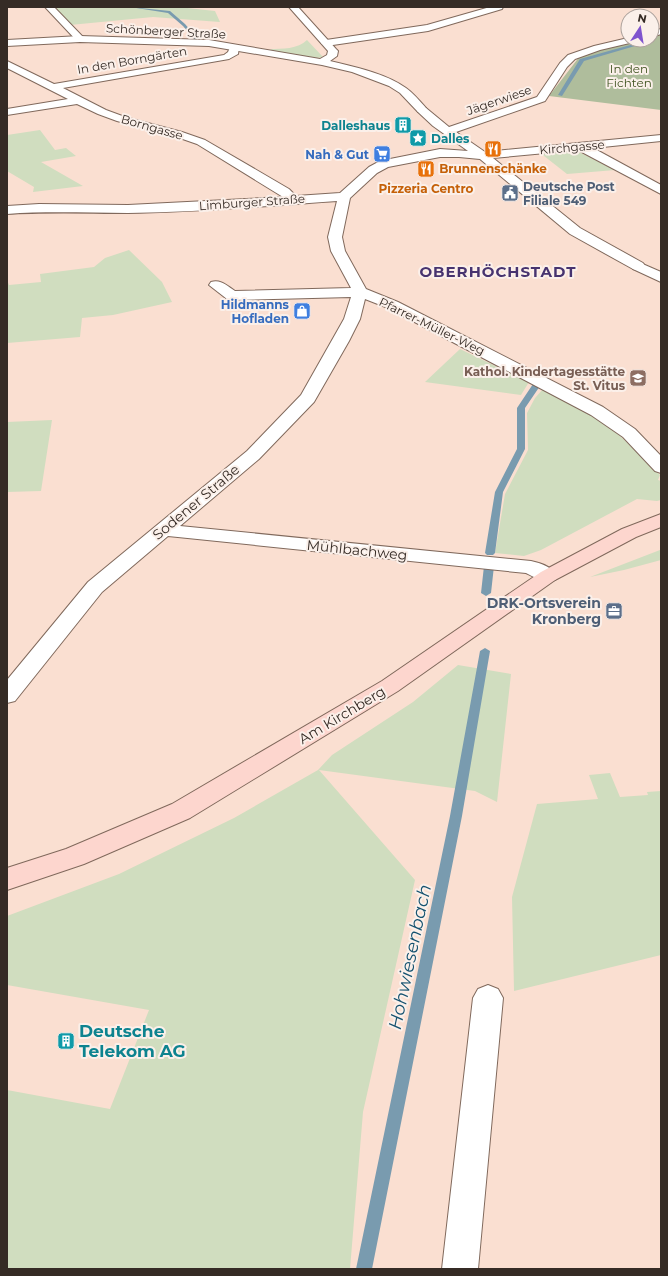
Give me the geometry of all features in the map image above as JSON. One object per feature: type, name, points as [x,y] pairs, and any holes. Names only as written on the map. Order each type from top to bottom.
[{"type":"main road","name":"Am Kirchberg","points":[[7,879],[75,857],[182,811],[390,686],[548,576],[629,533],[661,520]]},
{"type":"street","points":[[48,7],[80,39]]},
{"type":"street","points":[[293,7],[333,51],[332,56],[322,62]]},
{"type":"street","points":[[326,42],[428,28],[499,7]]},
{"type":"street","name":"Schönberger Straße","points":[[7,43],[80,39],[201,43],[322,62],[355,70],[392,84],[404,91],[437,124],[483,156],[575,231],[661,278]]},
{"type":"street","name":"Jägerwiese","points":[[448,131],[541,99],[551,87],[568,59],[588,51],[620,43]]},
{"type":"street","name":"In den Borngärten","points":[[53,87],[226,57],[233,54],[234,47]]},
{"type":"street","name":"Borngasse","points":[[7,64],[102,112],[201,142],[257,174],[285,192],[292,199]]},
{"type":"street","points":[[7,112],[79,100]]},
{"type":"street","name":"Kirchgasse","points":[[483,156],[661,138]]},
{"type":"street","points":[[580,146],[661,190]]},
{"type":"street","points":[[216,285],[232,296],[360,292],[338,252],[335,238],[344,197],[373,170],[384,164],[440,153],[459,153],[483,156]]},
{"type":"street","name":"Limburger Straße","points":[[7,210],[39,208],[128,209],[207,206],[292,199],[344,197]]},
{"type":"street","name":"Pfarrer-Müller-Weg","points":[[360,292],[393,305],[597,411],[629,433],[661,467]]},
{"type":"street","name":"Sodener Straße","points":[[7,695],[95,587],[253,455],[286,423],[308,398],[352,319],[360,292]]},
{"type":"street","name":"Mühlbachweg","points":[[164,530],[531,567],[548,576]]},
{"type":"street","points":[[460,1269],[488,998]]},
{"type":"green space","points":[[47,7],[178,7],[215,11],[220,22],[153,17],[70,25]]},
{"type":"green space","name":"In den Fichten","points":[[660,33],[661,110],[549,96],[580,56],[620,45],[620,48],[660,48]]},
{"type":"green space","points":[[307,40],[323,57],[311,58],[275,52],[270,49],[295,47]]},
{"type":"green space","points":[[40,130],[55,150],[66,148],[76,156],[41,162],[83,186],[33,192],[34,187],[7,171],[7,135]]},
{"type":"green space","points":[[577,151],[615,170],[567,174],[539,152]]},
{"type":"green space","points":[[129,250],[162,282],[172,302],[113,315],[82,318],[80,337],[7,343],[7,280],[9,285],[41,282],[40,274],[94,267],[105,258]]},
{"type":"green space","points":[[460,349],[529,382],[521,395],[425,382]]},
{"type":"green space","points":[[543,389],[608,424],[660,475],[658,480],[661,481],[661,500],[637,499],[541,550],[524,556],[495,553],[505,494],[528,450],[527,413],[535,398]]},
{"type":"green space","points":[[52,420],[41,491],[7,492],[7,422]]},
{"type":"green space","points":[[660,550],[661,560],[590,577]]},
{"type":"green space","points":[[458,665],[511,674],[497,802],[475,791],[319,770],[415,880],[363,1112],[350,1269],[7,1269],[7,1090],[110,1109],[149,1010],[7,985],[7,916],[119,874],[234,818],[318,770],[332,755],[413,702]]},
{"type":"green space","points":[[610,773],[620,797],[648,795],[647,792],[661,791],[661,955],[514,991],[512,897],[537,804],[598,799],[589,775]]},
{"type":"waterway","points":[[132,7],[169,12],[184,25],[196,39]]},
{"type":"waterway","points":[[560,95],[582,60],[623,48]]},
{"type":"waterway","name":"Hohwiesenbach","points":[[490,553],[499,492],[521,449],[521,408],[536,386]]},
{"type":"waterway","name":"Hohwiesenbach","points":[[486,593],[489,566]]},
{"type":"waterway","name":"Hohwiesenbach","points":[[364,1269],[456,816],[485,651]]},
{"type":"place","name":"Dalleshaus","points":[[403,125]]},
{"type":"place","name":"Dalles","points":[[418,138]]},
{"type":"place","name":"Brunnenschänke","points":[[493,149]]},
{"type":"place","name":"Nah & Gut","points":[[382,154]]},
{"type":"place","name":"Pizzeria Centro","points":[[426,169]]},
{"type":"place","name":"Deutsche Post Filiale 549","points":[[510,193]]},
{"type":"place","name":"Hildmanns Hofladen","points":[[302,311]]},
{"type":"place","name":"Kathol. Kindertagesstätte St. Vitus","points":[[638,378]]},
{"type":"place","name":"DRK-Ortsverein Kronberg","points":[[614,611]]},
{"type":"place","name":"Deutsche Telekom AG","points":[[66,1041]]},
{"type":"district","name":"OBERHÖCHSTADT","points":[[498,271]]}]
